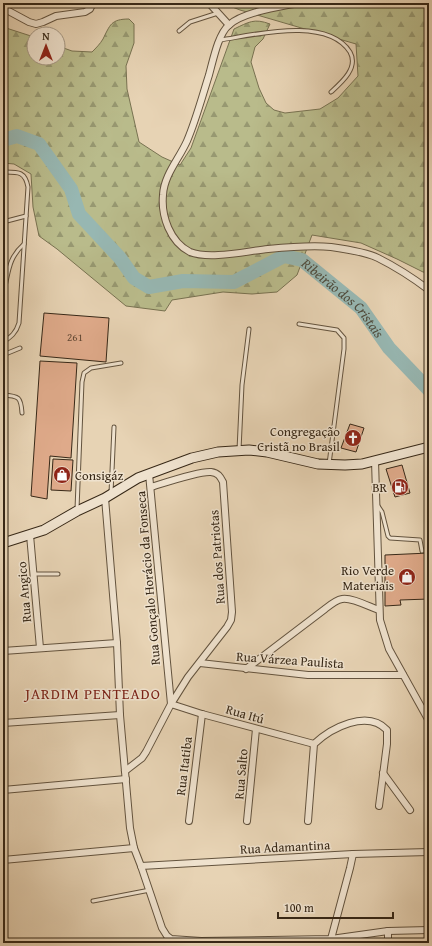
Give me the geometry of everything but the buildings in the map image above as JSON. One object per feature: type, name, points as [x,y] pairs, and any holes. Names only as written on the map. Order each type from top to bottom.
[{"type":"street","points":[[3,8],[29,22],[36,24],[56,16],[85,12],[90,9],[93,3]]},
{"type":"street","points":[[209,3],[229,25]]},
{"type":"street","points":[[300,3],[262,11],[244,17],[229,25],[220,40],[196,119],[182,150],[166,179],[163,196],[164,209],[170,233],[190,252],[204,254],[232,255],[267,249],[312,246],[332,247],[352,251],[377,258],[400,270],[429,290]]},
{"type":"street","points":[[3,543],[44,530],[77,511],[108,496],[138,478],[192,458],[218,452],[239,450],[267,452],[329,466],[362,464],[427,447]]},
{"type":"street","points":[[376,461],[380,620],[384,636],[403,675],[429,721]]},
{"type":"street","name":"Rua dos Patriotas","points":[[125,771],[142,758],[171,704],[188,677],[227,627],[231,620],[232,612],[222,482],[220,476],[213,472],[204,472],[150,487]]},
{"type":"street","name":"Rua Gonçalo Horácio da Fonseca","points":[[149,474],[171,704]]},
{"type":"street","points":[[108,496],[120,715],[130,828],[134,848],[150,890],[162,928],[167,936],[176,940],[201,941],[322,941],[331,938],[388,931],[429,930]]},
{"type":"street","name":"Rua Angico","points":[[30,535],[40,648]]},
{"type":"street","points":[[246,669],[325,609],[342,599],[348,599],[379,610]]},
{"type":"street","points":[[3,651],[117,643]]},
{"type":"street","name":"Rua Várzea Paulista","points":[[200,663],[308,675],[403,675]]},
{"type":"street","name":"Rua Itú","points":[[171,704],[202,714],[314,744]]},
{"type":"street","name":"Rua Itatiba","points":[[189,821],[202,714]]},
{"type":"street","points":[[3,723],[120,715]]},
{"type":"street","points":[[308,821],[314,744],[330,732],[350,723],[362,721],[374,722],[381,724],[387,730],[388,736],[379,806]]},
{"type":"street","name":"Rua Salto","points":[[247,821],[256,729]]},
{"type":"street","points":[[383,773],[410,810]]},
{"type":"street","points":[[3,790],[126,779]]},
{"type":"street","points":[[3,860],[134,848]]},
{"type":"street","name":"Rua Adamantina","points":[[141,866],[353,854],[429,852]]},
{"type":"street","points":[[331,938],[353,854]]},
{"type":"street","points":[[388,931],[388,943]]},
{"type":"lane","points":[[179,31],[190,22],[218,13]]},
{"type":"lane","points":[[220,40],[281,30],[296,30],[325,34],[336,39],[347,48],[353,62],[351,69],[343,80],[330,92]]},
{"type":"lane","points":[[3,172],[17,172],[24,175],[27,180],[28,187],[19,323],[17,331],[3,342]]},
{"type":"lane","points":[[3,222],[26,216]]},
{"type":"lane","points":[[3,294],[12,258],[17,250],[24,244]]},
{"type":"lane","points":[[299,324],[337,330],[344,338],[344,349],[329,466]]},
{"type":"lane","points":[[239,450],[242,384],[249,329]]},
{"type":"lane","points":[[3,355],[20,348]]},
{"type":"lane","points":[[77,511],[82,382],[84,373],[91,368],[121,364]]},
{"type":"lane","points":[[3,396],[18,398],[21,402],[22,413]]},
{"type":"lane","points":[[108,496],[114,427]]},
{"type":"lane","points":[[427,447],[429,458]]},
{"type":"lane","points":[[376,504],[382,512],[388,536],[390,538],[420,540],[422,551]]},
{"type":"lane","points":[[34,574],[58,574]]},
{"type":"lane","points":[[93,901],[150,890]]},
{"type":"green space","points":[[222,3],[429,3],[429,273],[423,272],[361,243],[312,235],[297,275],[277,292],[252,294],[223,292],[172,300],[165,311],[126,306],[39,236],[33,207],[31,174],[14,164],[3,163],[3,27],[26,34],[26,66],[66,66],[66,49],[72,51],[92,52],[102,41],[107,30],[112,24],[118,20],[129,19],[134,24],[134,43],[126,66],[127,89],[139,142],[162,157],[180,165],[191,148],[234,29],[244,24],[260,21],[270,24],[263,39],[255,47],[251,62],[259,88],[266,103],[274,110],[285,113],[320,109],[338,98],[358,76],[356,44],[240,10]]},
{"type":"waterway","name":"Ribeirão dos Cristais","points":[[3,140],[17,136],[39,144],[71,189],[79,214],[120,258],[134,278],[149,287],[183,281],[234,282],[284,256],[302,260],[361,308],[389,348],[429,390]]},
{"type":"place","name":"Congregação Cristã no Brasil","points":[[353,438]]},
{"type":"place","name":"Consigáz","points":[[62,475]]},
{"type":"place","name":"BR","points":[[400,487]]},
{"type":"place","name":"Rio Verde Materiais","points":[[407,577]]},
{"type":"district","name":"JARDIM PENTEADO","points":[[93,693]]}]
